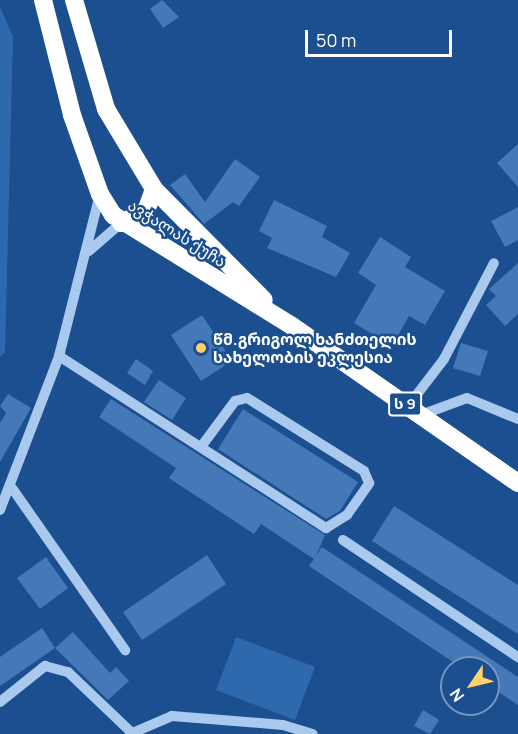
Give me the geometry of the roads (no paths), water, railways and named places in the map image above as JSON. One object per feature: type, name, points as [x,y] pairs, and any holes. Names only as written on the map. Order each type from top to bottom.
[{"type":"highway","name":"ავჭალას ქუჩა","points":[[43,0],[62,83],[100,194],[121,223],[292,326],[518,483]]},
{"type":"highway","name":"ავჭალას ქუჩა","points":[[74,0],[106,109],[154,189],[292,326]]},
{"type":"highway","points":[[121,223],[146,211],[154,189]]},
{"type":"street","points":[[0,510],[12,488],[59,356],[89,251],[100,194]]},
{"type":"street","points":[[89,251],[121,223]]},
{"type":"street","points":[[414,411],[494,263]]},
{"type":"street","points":[[59,356],[326,528],[347,515],[369,483],[363,471],[247,398],[235,401],[201,447]]},
{"type":"street","points":[[414,411],[467,398],[518,419]]},
{"type":"street","points":[[12,488],[125,651]]},
{"type":"street","points":[[343,540],[518,657]]},
{"type":"street","points":[[0,702],[45,666],[68,672],[130,733],[172,716],[313,734]]},
{"type":"place","name":"წმ.გრიგოლ ხანძთელის სახელობის ეკლესია","points":[[201,348]]}]
